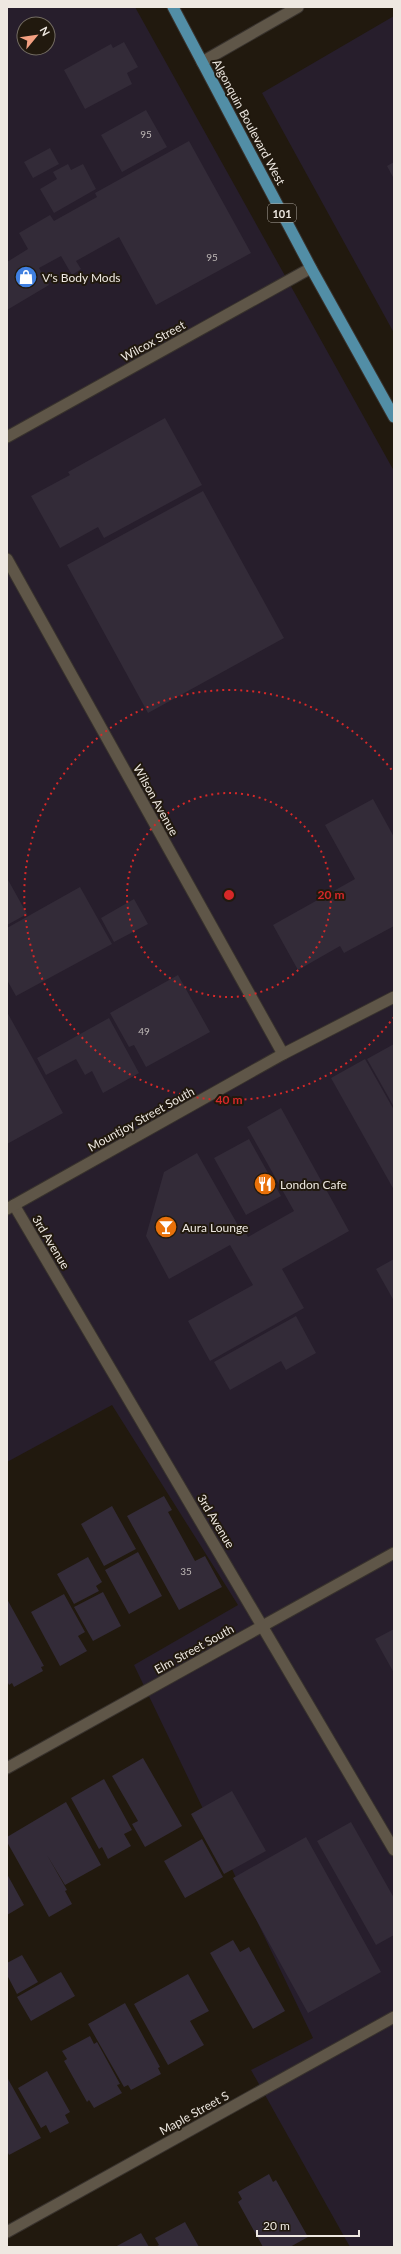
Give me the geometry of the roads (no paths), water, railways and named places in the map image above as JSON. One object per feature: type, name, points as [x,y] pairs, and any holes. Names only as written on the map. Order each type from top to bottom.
[{"type":"main road","name":"Algonquin Boulevard West","points":[[173,7],[311,268],[394,417]]},
{"type":"street","points":[[202,62],[298,7]]},
{"type":"street","name":"Wilcox Street","points":[[7,437],[311,268]]},
{"type":"street","name":"Wilson Avenue","points":[[7,558],[283,1054]]},
{"type":"street","name":"Mountjoy Street South","points":[[11,1207],[283,1054],[394,997]]},
{"type":"street","name":"3rd Avenue","points":[[11,1207],[262,1625],[394,1850]]},
{"type":"street","name":"Elm Street South","points":[[7,1768],[394,1553]]},
{"type":"street","name":"Maple Street S","points":[[7,2232],[394,2017]]},
{"type":"place","name":"V's Body Mods","points":[[26,277]]},
{"type":"place","name":"London Cafe","points":[[265,1184]]},
{"type":"place","name":"Aura Lounge","points":[[166,1227]]}]
